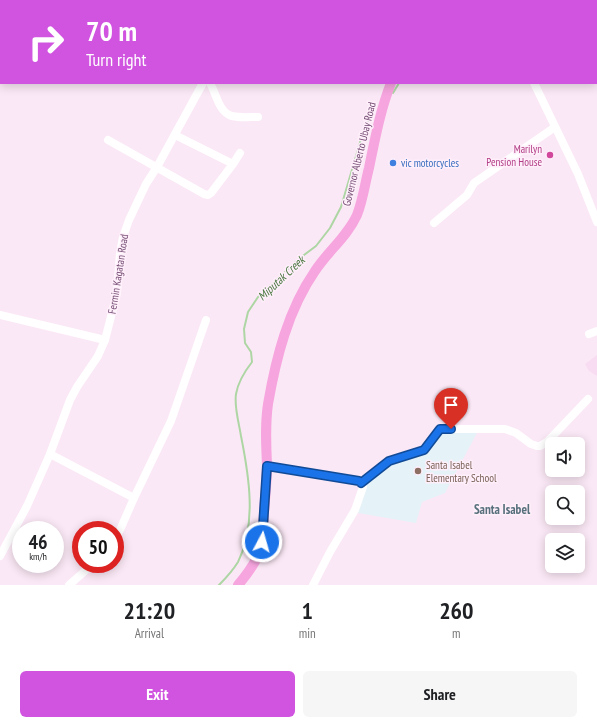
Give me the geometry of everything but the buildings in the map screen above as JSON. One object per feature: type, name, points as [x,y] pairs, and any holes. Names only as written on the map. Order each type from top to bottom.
[{"type":"main road","name":"Governor Alberto Ubay Road","points":[[238,585],[257,557],[262,542],[267,466],[265,432],[268,405],[281,345],[301,293],[316,270],[340,242],[357,214],[364,191],[380,113],[391,84]]},
{"type":"street","name":"Fermin Kagatan Road","points":[[0,556],[28,506],[50,454],[70,400],[98,356],[105,340],[117,293],[123,236],[129,220],[146,184],[157,167],[202,84]]},
{"type":"street","points":[[210,84],[221,107],[226,113],[232,116],[258,117]]},
{"type":"street","points":[[534,84],[578,174],[597,222]]},
{"type":"street","points":[[434,223],[467,195],[474,183],[555,127]]},
{"type":"street","points":[[175,135],[233,164]]},
{"type":"street","points":[[108,140],[204,194],[211,193],[233,164],[240,152]]},
{"type":"street","points":[[0,315],[105,340]]},
{"type":"street","points":[[124,521],[171,421],[206,320]]},
{"type":"street","points":[[361,483],[389,461],[424,450],[440,429],[505,429],[516,433],[531,444],[540,446],[547,442],[588,398]]},
{"type":"street","points":[[50,454],[134,498]]},
{"type":"street","points":[[267,466],[359,481],[363,487],[355,510],[330,552],[313,585]]},
{"type":"street","points":[[68,585],[82,573]]},
{"type":"shaded area","points":[[597,355],[597,376],[589,371],[585,364]]},
{"type":"shaded area","name":"Santa Isabel Elementary School","points":[[479,429],[445,493],[422,502],[416,523],[358,513],[367,480],[390,462],[424,451],[441,430]]},
{"type":"waterway","name":"Miputak Creek","points":[[393,93],[398,84]]},
{"type":"waterway","name":"Miputak Creek","points":[[219,585],[238,562],[248,532],[250,500],[249,483],[236,404],[236,394],[240,381],[252,362],[251,352],[245,343],[244,329],[248,312],[258,297],[300,258],[316,246],[330,228],[341,207],[364,129],[371,115]]},
{"type":"place","name":"Marilyn Pension House","points":[[550,155]]},
{"type":"place","name":"vic motorcycles","points":[[393,163]]},
{"type":"place","name":"Santa Isabel Elementary School","points":[[418,471]]},
{"type":"district","name":"Santa Isabel","points":[[502,509]]},
{"type":"route","points":[[262,542],[267,466],[359,481],[361,483],[389,461],[424,450],[440,429],[451,429]]}]
